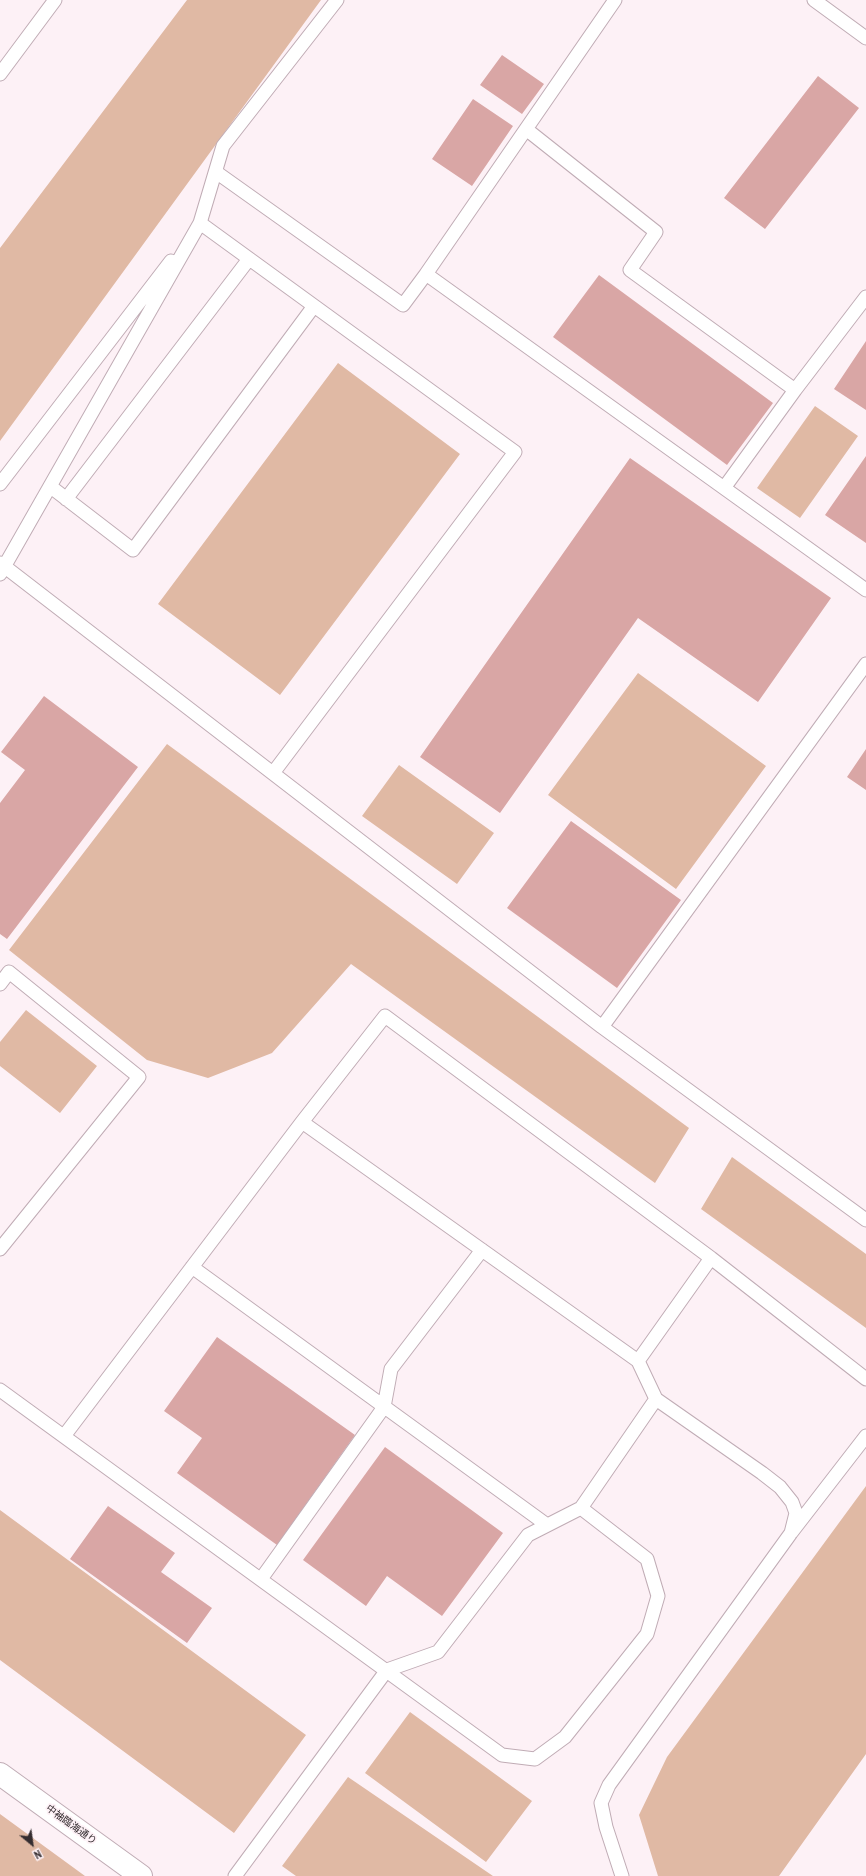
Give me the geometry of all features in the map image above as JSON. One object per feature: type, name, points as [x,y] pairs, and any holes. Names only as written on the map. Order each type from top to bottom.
[{"type":"street","name":"中袖臨海通り","points":[[0,1774],[141,1876]]},
{"type":"lane","points":[[0,74],[54,0]]},
{"type":"lane","points":[[337,0],[223,146],[200,223],[51,487],[2,568],[274,773],[602,1027],[866,1220]]},
{"type":"lane","points":[[216,172],[404,305],[615,0]]},
{"type":"lane","points":[[814,0],[866,38]]},
{"type":"lane","points":[[526,129],[656,232],[630,270],[795,390]]},
{"type":"lane","points":[[200,223],[515,452],[274,773]]},
{"type":"lane","points":[[0,484],[200,223]]},
{"type":"lane","points":[[66,499],[249,259]]},
{"type":"lane","points":[[426,274],[866,590]]},
{"type":"lane","points":[[724,488],[795,390],[866,297]]},
{"type":"lane","points":[[51,487],[133,550],[314,306]]},
{"type":"lane","points":[[602,1027],[866,664]]},
{"type":"lane","points":[[0,984],[9,972],[139,1076],[0,1249]]},
{"type":"lane","points":[[64,1436],[302,1122],[385,1016],[711,1258],[866,1379]]},
{"type":"lane","points":[[302,1122],[638,1360],[656,1399],[780,1487],[792,1502],[796,1513],[791,1533]]},
{"type":"lane","points":[[261,1578],[384,1407],[391,1369],[482,1250]]},
{"type":"lane","points":[[638,1360],[711,1258]]},
{"type":"lane","points":[[192,1267],[547,1525]]},
{"type":"lane","points":[[0,1390],[261,1578],[502,1755],[535,1759],[565,1737],[647,1634],[658,1596],[648,1559],[581,1508]]},
{"type":"lane","points":[[235,1876],[387,1670],[438,1652],[528,1535],[581,1508],[656,1399]]},
{"type":"lane","points":[[622,1876],[606,1827],[601,1803],[609,1785],[791,1533],[866,1436]]},
{"type":"shaded area","points":[[187,0],[321,0],[0,441],[0,248]]},
{"type":"shaded area","points":[[338,363],[460,454],[280,695],[158,604]]},
{"type":"shaded area","points":[[815,406],[858,436],[800,518],[757,488]]},
{"type":"shaded area","points":[[638,673],[766,766],[676,889],[548,795]]},
{"type":"shaded area","points":[[167,744],[689,1128],[655,1183],[351,964],[272,1053],[208,1078],[147,1060],[9,950]]},
{"type":"shaded area","points":[[399,765],[494,833],[457,884],[362,816]]},
{"type":"shaded area","points":[[26,1010],[97,1066],[60,1113],[0,1066],[0,1042]]},
{"type":"shaded area","points":[[732,1157],[866,1254],[866,1328],[701,1209]]},
{"type":"shaded area","points":[[866,1486],[866,1754],[779,1876],[658,1876],[639,1815],[667,1757]]},
{"type":"shaded area","points":[[0,1510],[306,1735],[234,1833],[0,1660]]},
{"type":"shaded area","points":[[410,1712],[532,1801],[486,1862],[365,1773]]},
{"type":"shaded area","points":[[348,1777],[493,1876],[296,1876],[282,1866]]},
{"type":"shaded area","points":[[0,1814],[85,1876],[0,1876]]},
{"type":"building","points":[[502,55],[544,84],[522,114],[480,85]]},
{"type":"building","points":[[818,76],[859,108],[765,229],[724,198]]},
{"type":"building","points":[[473,99],[513,126],[472,186],[432,159]]},
{"type":"building","points":[[599,275],[773,403],[727,465],[553,337]]},
{"type":"building","points":[[866,341],[866,410],[834,389]]},
{"type":"building","points":[[866,456],[866,543],[825,515]]},
{"type":"building","points":[[630,458],[831,598],[758,702],[638,618],[500,813],[420,757]]},
{"type":"building","points":[[44,696],[138,767],[7,939],[0,934],[0,803],[25,770],[1,752]]},
{"type":"building","points":[[866,749],[866,790],[847,777]]},
{"type":"building","points":[[571,821],[681,900],[617,988],[507,908]]},
{"type":"building","points":[[217,1337],[355,1435],[277,1545],[177,1473],[202,1438],[164,1411]]},
{"type":"building","points":[[385,1447],[503,1533],[442,1616],[387,1576],[366,1606],[303,1560]]},
{"type":"building","points":[[108,1506],[175,1553],[161,1572],[212,1608],[187,1643],[70,1559]]}]
